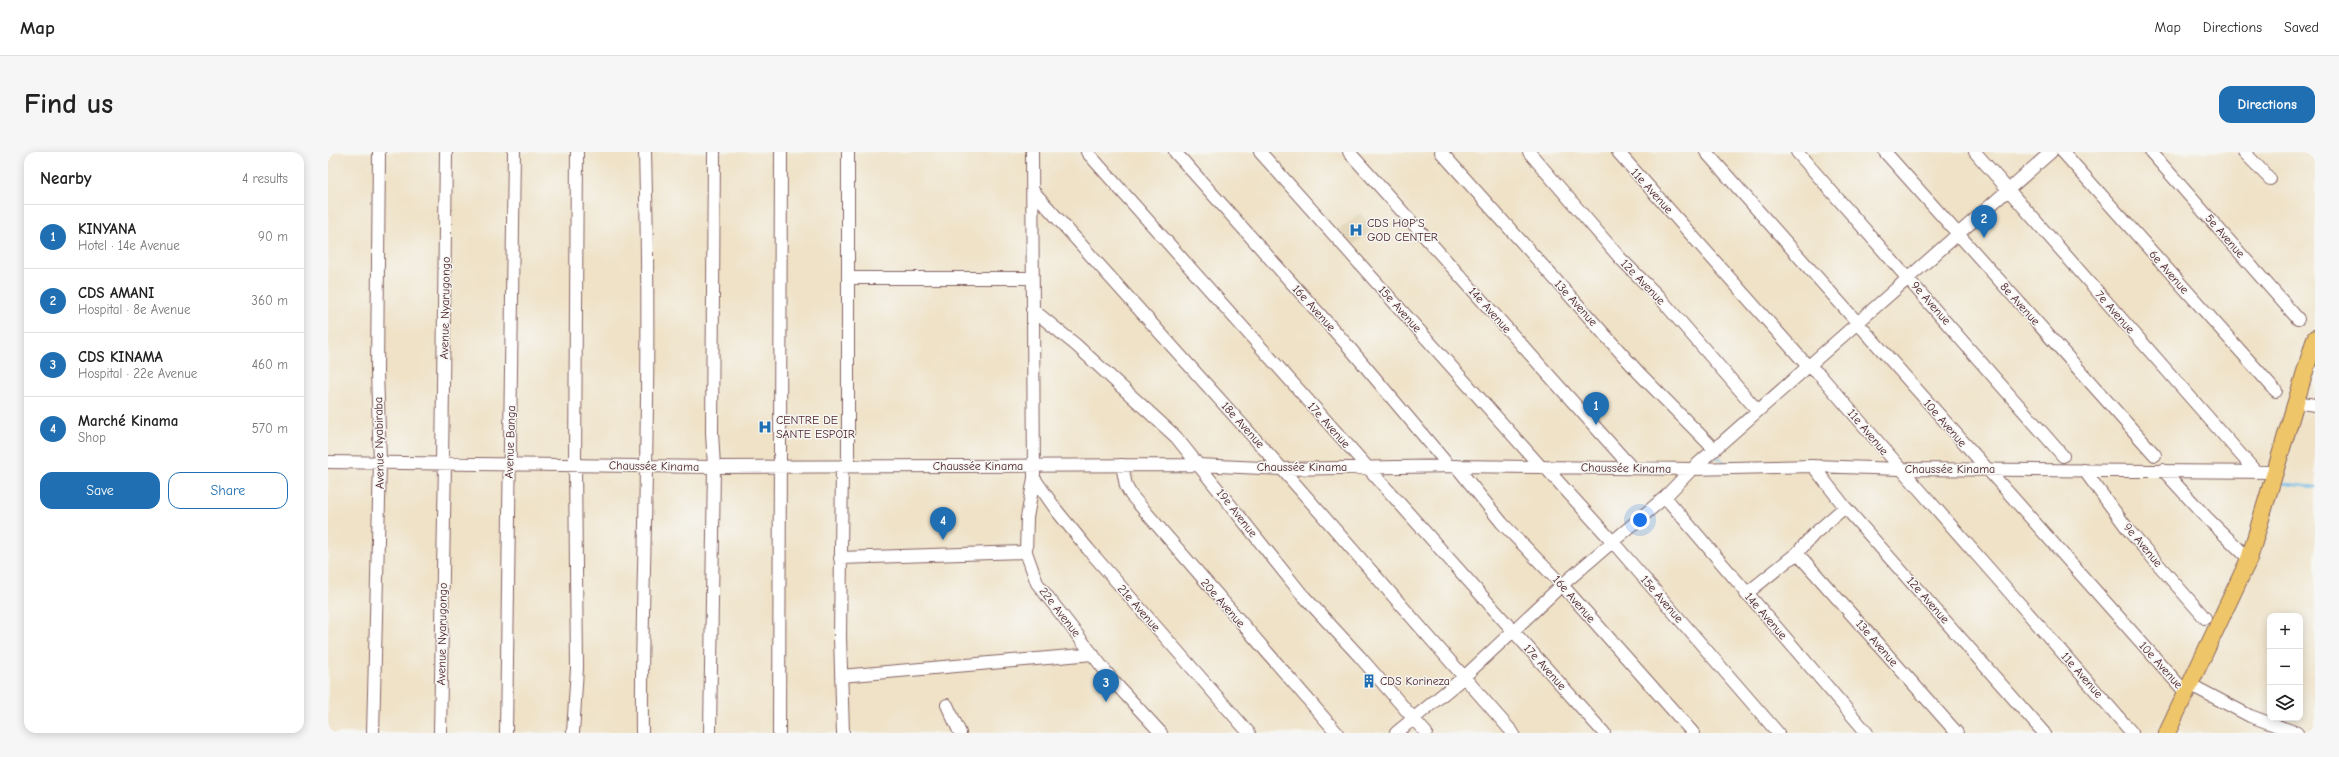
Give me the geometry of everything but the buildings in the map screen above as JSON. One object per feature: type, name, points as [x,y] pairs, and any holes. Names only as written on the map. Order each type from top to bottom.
[{"type":"main road","points":[[2167,733],[2249,559],[2315,338]]},
{"type":"street","name":"Avenue Nyabiraba","points":[[373,733],[380,462],[377,372],[379,152]]},
{"type":"street","name":"Avenue Nyarugongo","points":[[440,733],[444,463],[446,152]]},
{"type":"street","name":"Avenue Banga","points":[[506,733],[514,152]]},
{"type":"street","points":[[573,733],[577,668],[575,465],[577,152]]},
{"type":"street","points":[[642,733],[641,636],[646,467],[645,152]]},
{"type":"street","points":[[710,733],[714,467],[712,432],[714,152]]},
{"type":"street","points":[[779,733],[781,152]]},
{"type":"street","points":[[842,733],[840,676],[840,558],[845,466],[850,278],[848,152]]},
{"type":"street","name":"22e Avenue","points":[[1032,152],[1032,466],[1034,478],[1027,518],[1026,552],[1037,582],[1114,682],[1161,733]]},
{"type":"street","name":"17e Avenue","points":[[1086,152],[1604,733]]},
{"type":"street","name":"16e Avenue","points":[[1175,152],[1502,522],[1562,585],[1693,733]]},
{"type":"street","name":"15e Avenue","points":[[1260,152],[1543,467],[1612,541],[1778,733]]},
{"type":"street","name":"14e Avenue","points":[[1349,152],[1632,468]]},
{"type":"street","name":"13e Avenue","points":[[1441,152],[1639,374],[1713,448]]},
{"type":"street","name":"12e Avenue","points":[[1529,152],[1620,258],[1660,298],[1757,409]]},
{"type":"street","name":"11e Avenue","points":[[1618,152],[1807,365],[1820,375],[1900,469],[2088,681],[2132,733]]},
{"type":"street","name":"10e Avenue","points":[[1706,152],[1985,468],[2189,689]]},
{"type":"street","name":"9e Avenue","points":[[1797,152],[1907,275],[2063,456]]},
{"type":"street","name":"8e Avenue","points":[[1885,152],[2155,456]]},
{"type":"street","name":"7e Avenue","points":[[1975,152],[2256,472]]},
{"type":"street","points":[[1396,733],[1413,717],[1464,677],[1562,585],[1612,541],[1665,498],[1713,448],[1907,275],[2007,188],[2051,152]]},
{"type":"street","name":"6e Avenue","points":[[2063,152],[2276,391]]},
{"type":"street","name":"5e Avenue","points":[[2151,152],[2298,319]]},
{"type":"street","points":[[2244,152],[2270,179]]},
{"type":"street","name":"18e Avenue","points":[[1033,191],[1282,468],[1513,733]]},
{"type":"street","points":[[850,278],[1032,278]]},
{"type":"street","name":"19e Avenue","points":[[1032,309],[1076,345],[1176,437],[1300,592],[1426,733]]},
{"type":"street","points":[[2295,402],[2315,405]]},
{"type":"street","name":"Chaussée Kinama","points":[[328,462],[509,463],[646,467],[1198,465],[1282,468],[1453,466],[1692,469],[1813,466],[1900,469],[1985,468],[2276,472]]},
{"type":"street","name":"20e Avenue","points":[[1122,465],[1126,486],[1146,513],[1337,733]]},
{"type":"street","name":"12e Avenue","points":[[1813,466],[1845,506],[2044,733]]},
{"type":"street","name":"9e Avenue","points":[[2084,470],[2130,532],[2206,618]]},
{"type":"street","points":[[2162,470],[2206,517],[2249,559]]},
{"type":"street","name":"21e Avenue","points":[[1034,478],[1057,511],[1088,549],[1249,733]]},
{"type":"street","name":"14e Avenue","points":[[1665,498],[1867,733]]},
{"type":"street","points":[[1746,594],[1796,554],[1814,534],[1845,506]]},
{"type":"street","points":[[840,558],[1026,552]]},
{"type":"street","name":"13e Avenue","points":[[1796,554],[1957,733]]},
{"type":"street","points":[[840,676],[1093,654]]},
{"type":"street","points":[[2189,689],[2250,716],[2297,733]]},
{"type":"street","points":[[947,705],[960,733]]},
{"type":"shaded area","name":"CDS HOP'S GOD CENTER","points":[[1360,213],[1373,229],[1352,246],[1339,230]]},
{"type":"waterway","points":[[1685,464],[1698,456]]},
{"type":"waterway","points":[[1717,457],[1726,464]]},
{"type":"waterway","points":[[2278,483],[2315,487]]},
{"type":"place","name":"CDS HOP'S GOD CENTER","points":[[1356,230]]},
{"type":"place","name":"CDS AMANI","points":[[1984,238]]},
{"type":"place","name":"KINYANA","points":[[1596,425]]},
{"type":"place","name":"CENTRE DE SANTE ESPOIR","points":[[765,427]]},
{"type":"place","name":"Marché Kinama","points":[[943,540]]},
{"type":"place","name":"CDS Korineza","points":[[1369,681]]},
{"type":"place","name":"CDS KINAMA","points":[[1106,702]]}]
